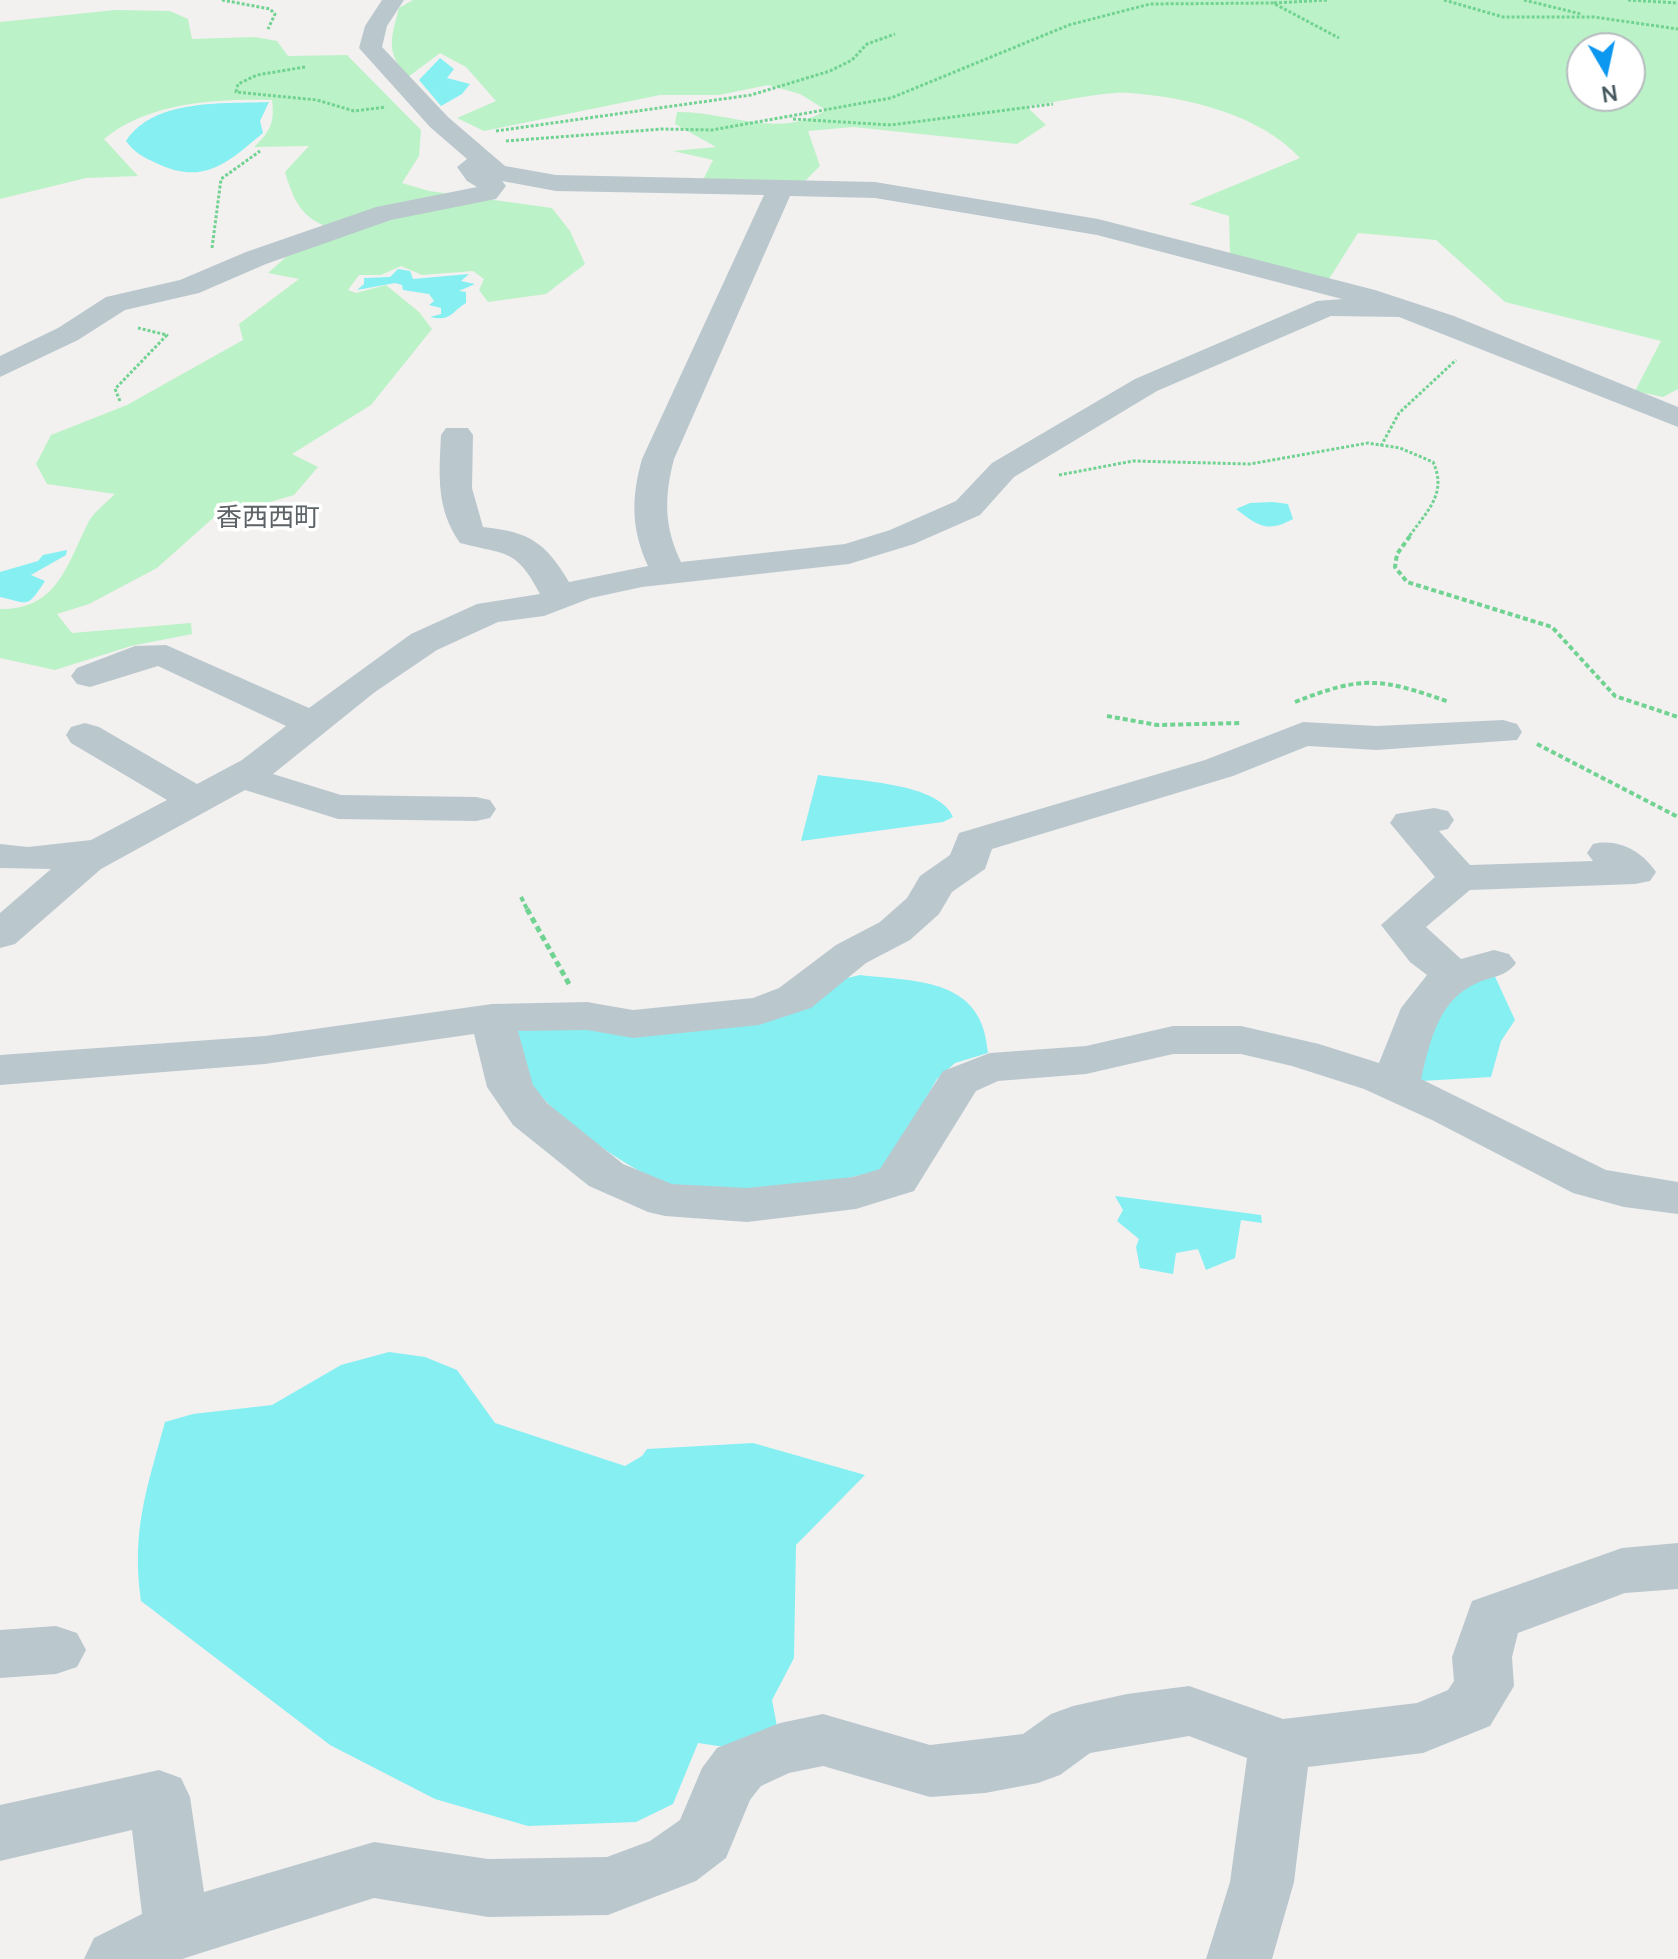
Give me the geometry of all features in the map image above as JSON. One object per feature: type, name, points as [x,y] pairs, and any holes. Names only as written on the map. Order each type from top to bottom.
[{"type":"street","points":[[393,0],[376,26],[370,48],[439,122],[478,148],[497,172],[556,183],[875,190],[1098,227],[1283,272],[1401,308],[1678,418]]},
{"type":"street","points":[[0,368],[68,334],[91,316],[116,303],[189,287],[256,258],[385,213],[487,193],[493,186],[476,176],[470,167],[478,148]]},
{"type":"street","points":[[669,573],[655,544],[647,513],[650,485],[658,459],[781,187]]},
{"type":"street","points":[[0,935],[86,860],[241,776],[424,642],[490,612],[544,605],[581,590],[669,573],[837,556],[902,537],[968,508],[1003,470],[1146,385],[1327,307],[1401,308]]},
{"type":"street","points":[[457,435],[456,503],[462,522],[472,536],[518,542],[533,551],[560,598]]},
{"type":"street","points":[[90,676],[148,654],[166,656],[313,724]]},
{"type":"street","points":[[0,1070],[265,1050],[492,1018],[587,1016],[633,1024],[759,1011],[795,998],[851,954],[895,931],[924,905],[935,885],[970,860],[973,842],[1219,768],[1303,734],[1377,738],[1503,732]]},
{"type":"street","points":[[85,735],[195,800]]},
{"type":"street","points":[[241,776],[338,807],[476,809]]},
{"type":"street","points":[[1434,820],[1410,823],[1459,878]]},
{"type":"street","points":[[0,856],[28,859],[103,851]]},
{"type":"street","points":[[1396,1086],[1410,1033],[1430,998],[1474,969],[1425,953],[1402,925],[1459,878],[1635,872],[1608,853]]},
{"type":"street","points":[[492,1018],[510,1087],[530,1114],[606,1175],[665,1200],[747,1205],[856,1193],[897,1180],[959,1081],[990,1067],[1086,1060],[1173,1040],[1241,1040],[1303,1054],[1396,1086],[1449,1109],[1590,1182],[1624,1191],[1678,1198]]},
{"type":"street","points":[[117,1959],[177,1929],[374,1870],[488,1888],[608,1886],[673,1861],[704,1838],[724,1787],[739,1767],[780,1749],[823,1740],[930,1771],[985,1767],[1038,1757],[1073,1732],[1127,1719],[1189,1711],[1235,1725],[1280,1745],[1423,1728],[1469,1708],[1484,1686],[1482,1657],[1493,1618],[1622,1571],[1678,1566]]},
{"type":"street","points":[[1239,1959],[1262,1882],[1280,1745]]},
{"type":"street","points":[[0,1833],[159,1797],[177,1929]]},
{"type":"path","points":[[222,0],[270,9],[275,14],[268,29]]},
{"type":"path","points":[[478,148],[485,141],[571,138],[662,129],[712,130],[910,93],[992,55],[1100,14],[1150,4],[1328,0]]},
{"type":"path","points":[[1444,0],[1503,17],[1594,17]]},
{"type":"path","points":[[1524,0],[1594,17],[1678,29]]},
{"type":"path","points":[[1628,0],[1678,3]]},
{"type":"path","points":[[1273,3],[1339,38]]},
{"type":"path","points":[[478,148],[751,95],[830,71],[852,60],[867,44],[895,34]]},
{"type":"path","points":[[305,67],[257,75],[238,84],[236,92],[280,99],[309,99],[342,111],[375,110],[387,107],[371,68],[382,63]]},
{"type":"path","points":[[788,118],[885,125],[947,121],[1053,104]]},
{"type":"path","points":[[439,122],[457,121],[478,148]]},
{"type":"path","points":[[256,258],[211,251],[221,179],[260,151]]},
{"type":"path","points":[[91,316],[167,335],[115,389],[120,401]]},
{"type":"path","points":[[1381,446],[1399,413],[1460,356],[1493,343]]},
{"type":"path","points":[[1056,476],[1133,461],[1250,464],[1368,443],[1400,448],[1433,462],[1440,477],[1440,492],[1397,554],[1395,567],[1407,582],[1552,627],[1615,696],[1678,717]]},
{"type":"path","points":[[521,897],[587,1016]]},
{"type":"green space","points":[[413,0],[1678,0],[1678,389],[1663,397],[1635,391],[1661,341],[1505,302],[1436,240],[1358,233],[1329,279],[1230,254],[1229,216],[1189,204],[1300,158],[1265,130],[1199,104],[1152,95],[1119,93],[1026,106],[1046,125],[1017,144],[853,127],[808,131],[820,166],[803,183],[702,182],[713,160],[673,151],[716,147],[675,124],[677,112],[772,124],[808,119],[826,110],[800,94],[768,85],[719,95],[660,95],[484,131],[457,118],[496,101],[466,67],[440,53],[408,77],[393,52],[399,8]]},
{"type":"green space","points":[[115,10],[170,11],[188,19],[192,39],[255,37],[277,41],[288,56],[347,55],[421,130],[419,156],[402,183],[429,191],[552,208],[570,231],[585,264],[546,294],[488,302],[479,290],[484,279],[473,271],[422,275],[401,266],[381,275],[359,275],[348,290],[356,293],[386,285],[419,312],[432,329],[371,405],[292,454],[318,467],[294,495],[212,519],[157,568],[89,604],[57,614],[72,633],[191,623],[192,634],[131,646],[55,670],[0,658],[0,609],[35,602],[48,593],[66,568],[89,521],[115,494],[47,484],[36,464],[51,435],[127,405],[243,340],[239,324],[299,279],[268,273],[286,257],[342,232],[319,223],[304,212],[289,185],[285,172],[309,146],[254,147],[270,126],[272,100],[206,102],[142,117],[104,139],[138,176],[86,178],[0,199],[0,22]]},
{"type":"water","points":[[440,58],[454,69],[447,78],[470,84],[462,94],[441,106],[419,80]]},
{"type":"water","points":[[269,102],[260,121],[263,133],[226,162],[201,172],[173,170],[156,163],[126,141],[138,127],[172,110],[211,104]]},
{"type":"water","points":[[398,269],[410,271],[413,279],[469,274],[461,281],[475,284],[459,291],[466,292],[466,303],[442,318],[430,317],[441,314],[441,308],[429,305],[434,301],[429,294],[403,290],[402,285],[395,283],[357,290],[364,284],[364,278],[390,277]]},
{"type":"water","points":[[1250,503],[1288,504],[1293,519],[1276,526],[1263,526],[1236,509]]},
{"type":"water","points":[[67,550],[66,555],[31,575],[45,581],[30,600],[22,602],[0,597],[0,572],[38,561],[43,555]]},
{"type":"water","points":[[818,775],[914,790],[945,805],[953,817],[943,822],[801,841]]},
{"type":"water","points":[[1492,970],[1515,1020],[1501,1041],[1491,1077],[1404,1082],[1435,1000]]},
{"type":"water","points":[[860,975],[925,983],[961,997],[974,1010],[983,1028],[988,1053],[955,1063],[937,1079],[886,1168],[838,1180],[730,1192],[681,1188],[663,1182],[619,1158],[572,1125],[535,1090],[524,1075],[518,1059],[512,1028],[625,1030]]},
{"type":"water","points":[[1115,1196],[1261,1215],[1262,1223],[1241,1220],[1235,1258],[1206,1270],[1198,1249],[1176,1253],[1173,1274],[1140,1268],[1136,1247],[1139,1239],[1117,1221],[1123,1210]]},
{"type":"water","points":[[389,1352],[425,1357],[457,1370],[495,1423],[625,1466],[642,1456],[647,1449],[753,1443],[865,1475],[796,1545],[794,1658],[772,1700],[777,1726],[725,1747],[698,1743],[673,1804],[636,1822],[528,1826],[435,1799],[330,1745],[141,1601],[139,1531],[165,1422],[193,1414],[272,1405],[341,1365]]},
{"type":"district","name":"香西西町","points":[[268,519]]}]
